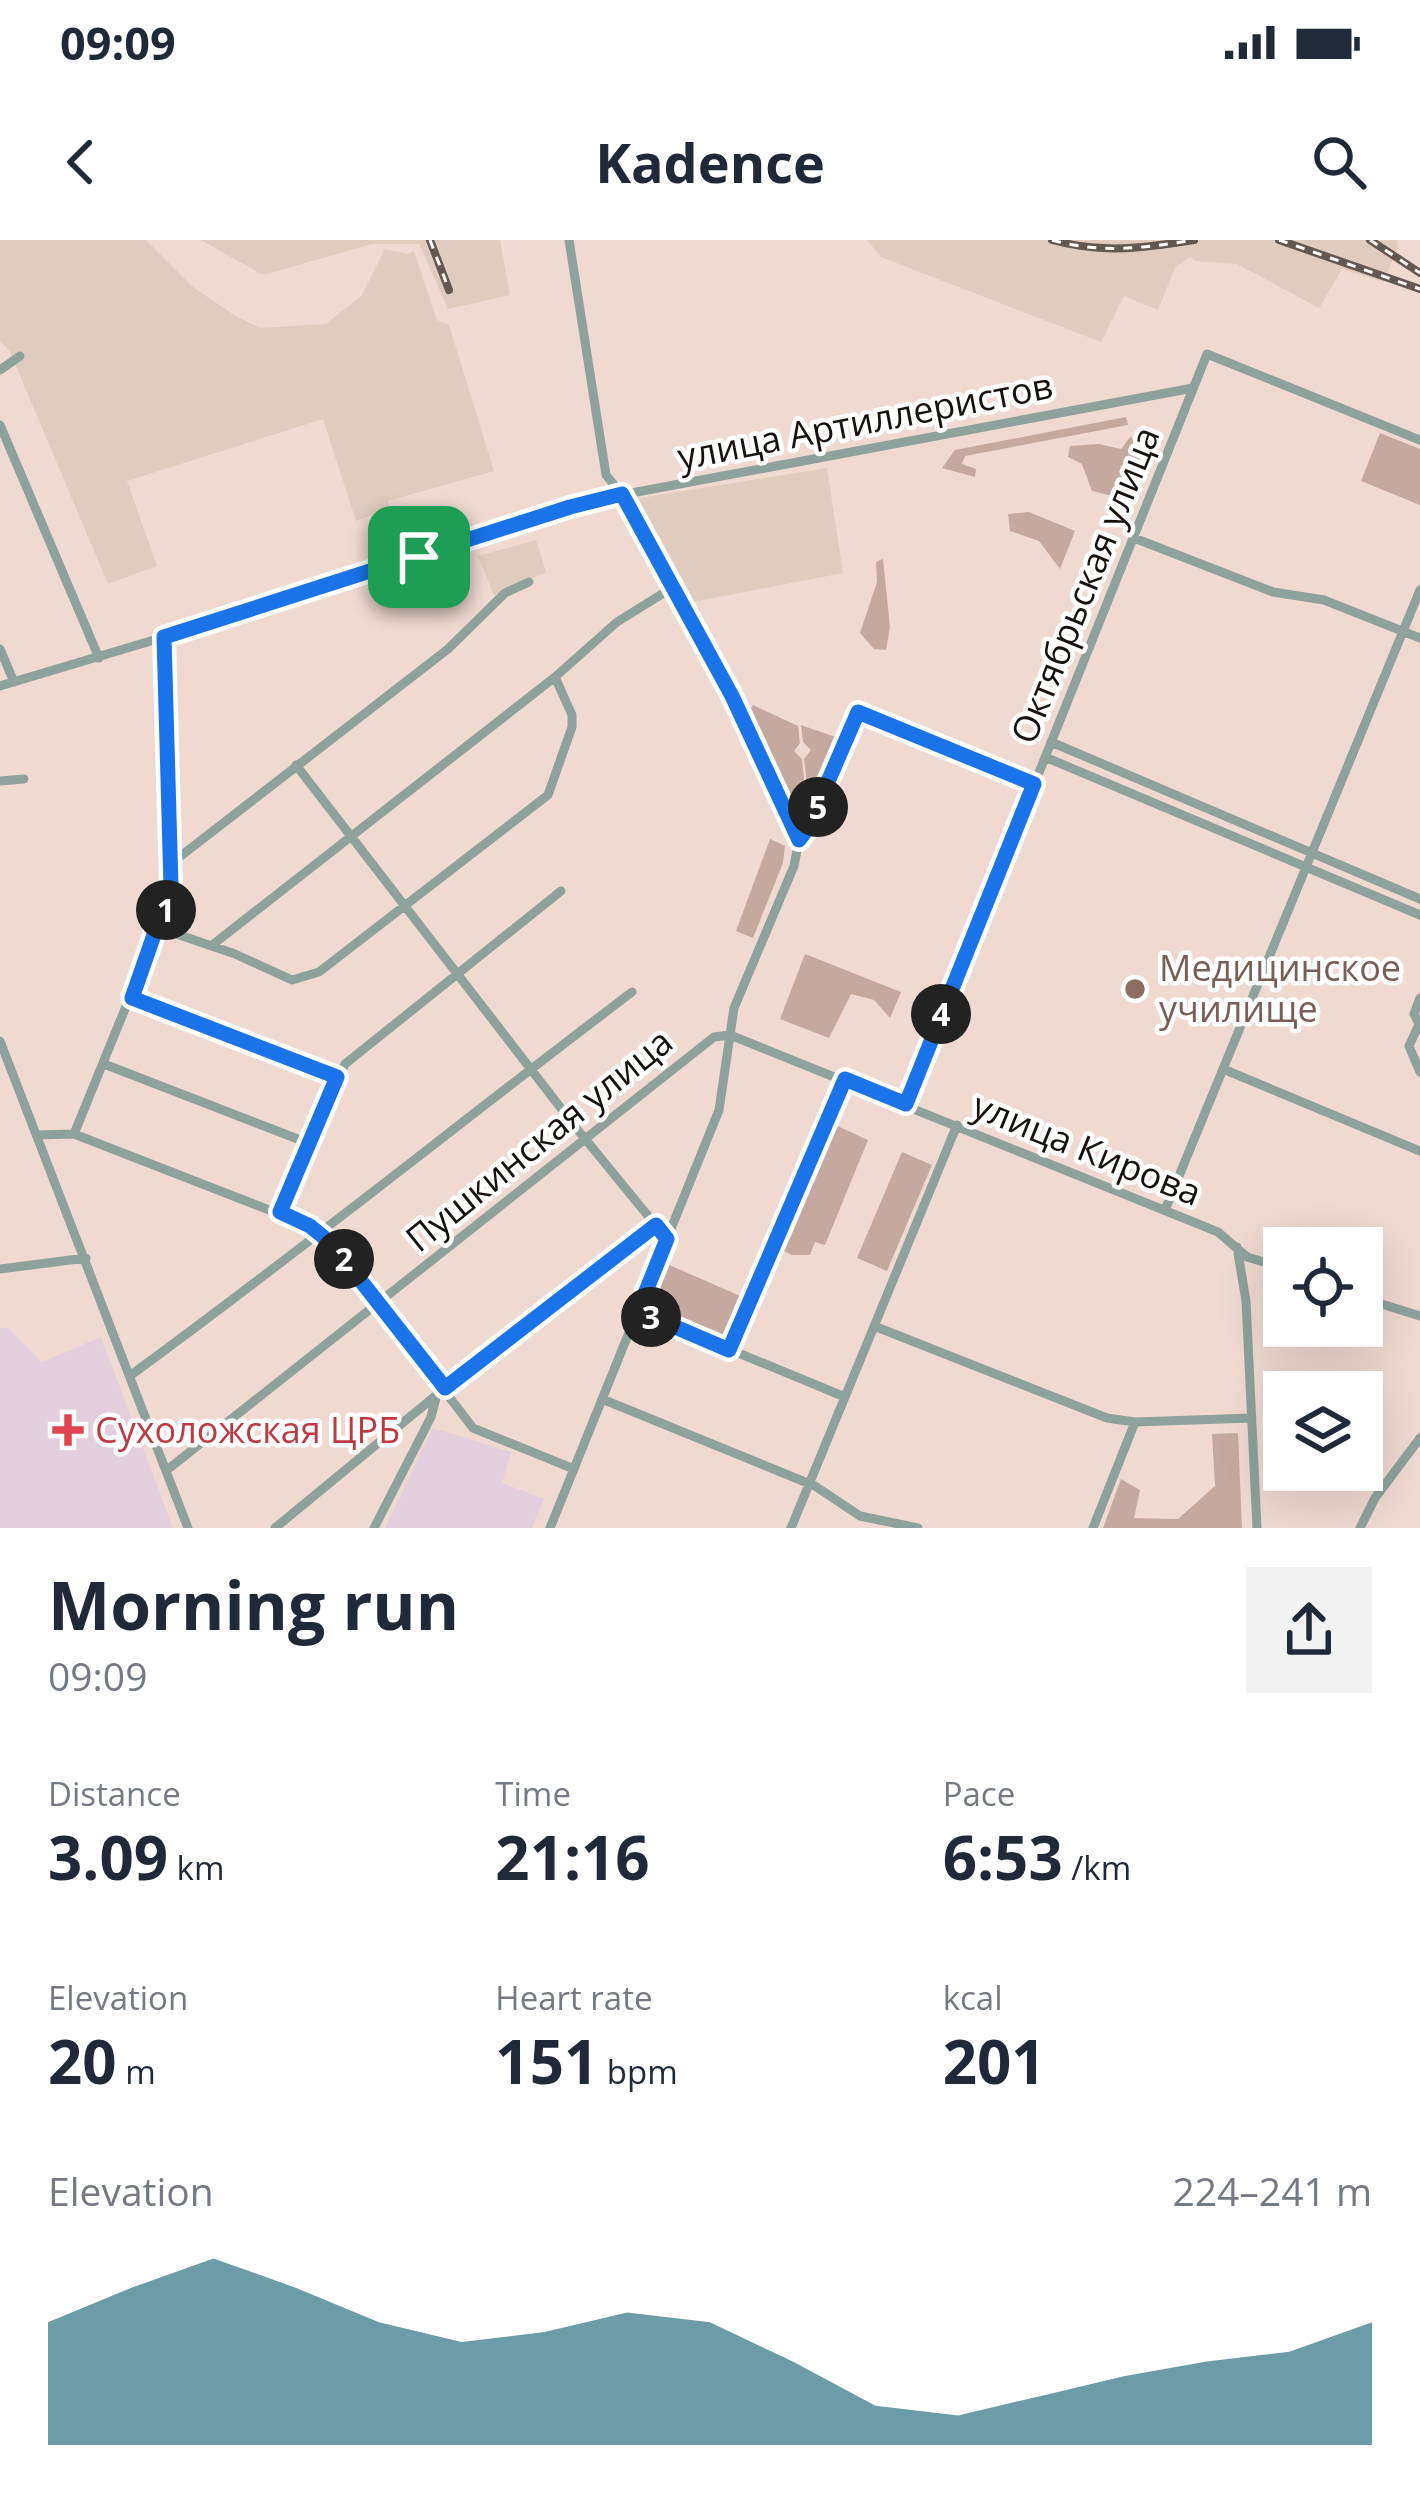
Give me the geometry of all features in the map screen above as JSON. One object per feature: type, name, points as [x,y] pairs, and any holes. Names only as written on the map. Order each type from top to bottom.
[{"type":"street","points":[[569,240],[605,476],[622,494],[675,586],[776,784],[799,840]]},
{"type":"street","name":"Октябрьская улица","points":[[906,1104],[1208,354],[1420,440]]},
{"type":"street","points":[[0,370],[20,356]]},
{"type":"street","name":"улица Артиллеристов","points":[[0,686],[622,494],[1193,388]]},
{"type":"street","points":[[0,425],[99,658]]},
{"type":"street","points":[[1134,538],[1273,592],[1334,603],[1420,638]]},
{"type":"street","points":[[173,862],[448,649],[505,593],[530,582]]},
{"type":"street","points":[[211,946],[555,677],[617,622],[675,586]]},
{"type":"street","points":[[1165,1210],[1420,590]]},
{"type":"street","points":[[74,1134],[169,901],[173,862],[164,637]]},
{"type":"street","points":[[0,649],[14,682]]},
{"type":"street","points":[[159,928],[298,980],[319,972],[548,795],[572,727],[572,715],[555,677]]},
{"type":"street","name":"Пушкинская улица","points":[[166,1470],[698,1048],[714,1037],[730,1035],[734,1008],[794,866],[799,840],[858,712],[1034,784]]},
{"type":"street","points":[[1051,742],[1420,899]]},
{"type":"street","points":[[1045,757],[1420,915]]},
{"type":"street","points":[[296,765],[667,1239]]},
{"type":"street","points":[[0,781],[24,779]]},
{"type":"street","points":[[280,1212],[337,1077],[358,1050],[561,891]]},
{"type":"street","points":[[131,1375],[632,992]]},
{"type":"street","points":[[132,998],[337,1077]]},
{"type":"street","points":[[1420,998],[1414,1014],[1419,1024],[1409,1046],[1420,1072]]},
{"type":"street","points":[[550,1528],[719,1110],[730,1035]]},
{"type":"street","name":"улица Кирова","points":[[730,1035],[1218,1232],[1247,1257],[1263,1262]]},
{"type":"street","points":[[1,1044],[188,1528]]},
{"type":"street","points":[[104,1064],[308,1143]]},
{"type":"street","points":[[1223,1069],[1420,1151]]},
{"type":"street","points":[[729,1350],[845,1079]]},
{"type":"street","points":[[791,1528],[957,1125]]},
{"type":"street","points":[[36,1135],[74,1134],[280,1212],[318,1231],[466,1421],[482,1434],[574,1469]]},
{"type":"street","points":[[275,1528],[441,1391],[656,1225]]},
{"type":"street","points":[[1237,1246],[1244,1276],[1257,1528]]},
{"type":"street","points":[[0,1269],[86,1258]]},
{"type":"street","points":[[1383,1305],[1420,1316]]},
{"type":"street","points":[[638,1311],[845,1397]]},
{"type":"street","points":[[874,1326],[1094,1414],[1135,1421],[1252,1418]]},
{"type":"street","points":[[374,1528],[441,1391]]},
{"type":"street","points":[[602,1400],[809,1484],[860,1516],[918,1528]]},
{"type":"street","points":[[1093,1528],[1135,1421]]},
{"type":"street","points":[[1360,1528],[1375,1498],[1420,1438]]},
{"type":"shaded area","points":[[0,240],[146,240],[193,287],[261,328],[326,324],[362,295],[385,249],[414,251],[437,320],[449,325],[494,471],[388,501],[389,508],[356,521],[323,419],[127,481],[157,566],[108,584],[10,352],[0,340]]},
{"type":"shaded area","points":[[201,240],[500,240],[510,295],[448,309],[419,244],[372,244],[263,275]]},
{"type":"shaded area","points":[[867,240],[1397,240],[1398,247],[1384,282],[1342,269],[1319,308],[1237,264],[1195,261],[1190,256],[1175,268],[1158,310],[1124,296],[1101,342],[881,257]]},
{"type":"shaded area","points":[[1126,417],[1128,425],[965,456],[962,464],[976,469],[975,477],[942,468],[955,450]]},
{"type":"shaded area","points":[[1380,433],[1420,449],[1420,505],[1361,481]]},
{"type":"shaded area","points":[[1131,436],[1140,459],[1125,499],[1092,491],[1082,464],[1068,457],[1070,446],[1099,444],[1121,449]]},
{"type":"shaded area","points":[[827,468],[843,573],[688,603],[634,499]]},
{"type":"shaded area","points":[[1029,512],[1075,531],[1060,569],[1039,541],[1010,531],[1008,514]]},
{"type":"shaded area","points":[[536,540],[546,572],[494,595],[478,556]]},
{"type":"shaded area","points":[[883,559],[890,627],[886,650],[874,649],[860,633],[877,582],[876,562]]},
{"type":"shaded area","points":[[753,705],[798,726],[800,743],[794,751],[802,759],[808,821],[799,820],[749,712]]},
{"type":"shaded area","points":[[801,725],[844,740],[811,817],[804,759],[811,750],[803,742]]},
{"type":"shaded area","points":[[770,839],[785,846],[783,863],[753,938],[736,931]]},
{"type":"shaded area","points":[[805,954],[901,992],[890,1018],[874,1000],[851,994],[829,1038],[780,1019]]},
{"type":"shaded area","points":[[833,1124],[868,1140],[825,1245],[815,1242],[810,1255],[792,1255],[775,1247],[782,1230],[788,1231]]},
{"type":"shaded area","points":[[902,1152],[932,1165],[887,1271],[857,1258]]},
{"type":"shaded area","points":[[667,1264],[745,1298],[723,1343],[647,1313]]},
{"type":"shaded area","name":"Сухоложская ЦРБ","points":[[0,1328],[8,1328],[42,1362],[101,1337],[173,1528],[0,1528]]},
{"type":"shaded area","points":[[433,1428],[511,1452],[502,1483],[544,1499],[532,1528],[385,1528]]},
{"type":"shaded area","points":[[1238,1433],[1242,1528],[1103,1528],[1121,1479],[1140,1490],[1134,1518],[1178,1519],[1215,1486],[1212,1434]]},
{"type":"railway","points":[[430,240],[449,290]]},
{"type":"railway","points":[[1052,240],[1106,248],[1194,240]]},
{"type":"railway","points":[[1279,240],[1420,289]]},
{"type":"railway","points":[[1370,240],[1420,273]]},
{"type":"place","name":"Медицинское училище","points":[[1135,989]]},
{"type":"place","name":"Сухоложская ЦРБ","points":[[68,1430]]},
{"type":"route","points":[[622,494],[732,696],[799,840],[858,712],[1034,784],[906,1104],[845,1079],[729,1350],[638,1311],[667,1239],[656,1225],[445,1388],[327,1238],[280,1212],[337,1077],[132,998],[171,886],[164,637],[419,557],[622,494]]}]
